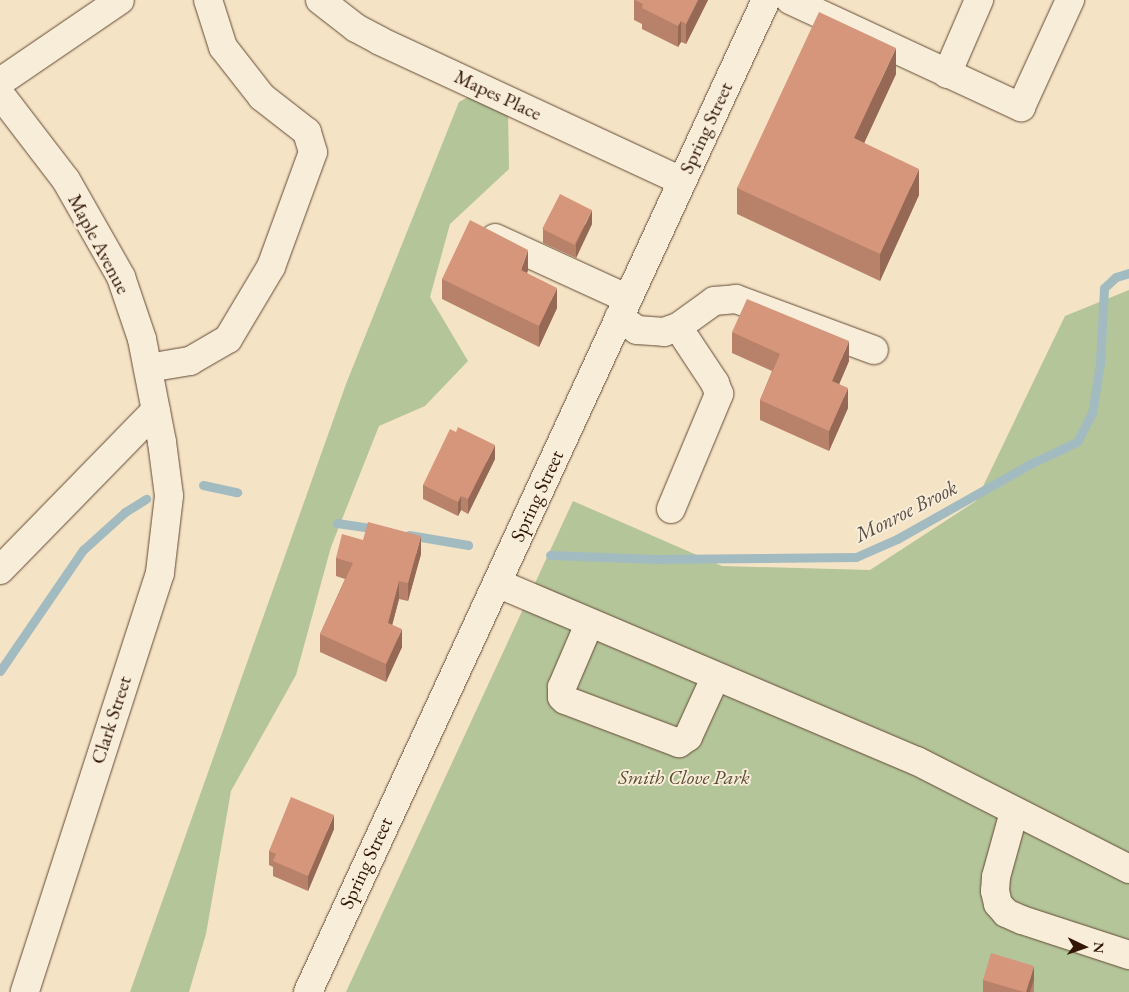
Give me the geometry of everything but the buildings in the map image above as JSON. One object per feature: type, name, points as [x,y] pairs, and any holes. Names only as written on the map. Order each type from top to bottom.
[{"type":"street","points":[[0,82],[120,0]]},
{"type":"street","points":[[148,368],[190,361],[228,339],[271,267],[313,152],[308,132],[262,97],[223,47],[208,0]]},
{"type":"street","name":"Mapes Place","points":[[320,0],[356,28],[380,41],[682,181]]},
{"type":"street","name":"Spring Street","points":[[308,992],[766,0]]},
{"type":"street","points":[[790,0],[1021,107],[1070,0]]},
{"type":"street","points":[[947,74],[979,0]]},
{"type":"street","name":"Maple Avenue","points":[[0,94],[66,180],[121,277],[142,339],[162,442]]},
{"type":"street","points":[[487,234],[623,308],[638,330],[649,333],[664,332],[678,327],[714,300],[736,299],[874,350]]},
{"type":"street","points":[[671,509],[719,394],[715,383],[678,327]]},
{"type":"street","points":[[0,570],[156,410]]},
{"type":"street","name":"Clark Street","points":[[25,992],[160,573],[169,496],[162,442]]},
{"type":"street","points":[[497,583],[715,678],[917,761],[1129,870]]},
{"type":"street","points":[[590,624],[562,687],[562,697],[565,700],[680,743],[688,737],[715,678]]},
{"type":"street","points":[[1014,812],[996,877],[994,891],[998,904],[1006,913],[1022,920],[1129,955]]},
{"type":"green space","points":[[472,95],[508,110],[509,169],[450,224],[430,297],[468,361],[425,406],[379,426],[331,547],[296,675],[231,791],[206,934],[189,992],[130,992],[346,384],[459,102]]},
{"type":"green space","name":"Smith Clove Park","points":[[1129,290],[1129,992],[346,992],[573,501],[722,566],[870,570],[976,501],[1065,316]]},
{"type":"waterway","name":"Monroe Brook","points":[[550,555],[657,559],[856,557],[897,539],[1030,464],[1077,442],[1092,413],[1100,363],[1104,288],[1116,277],[1129,273]]},
{"type":"waterway","name":"Monroe Brook","points":[[203,485],[237,492]]},
{"type":"waterway","name":"Monroe Brook","points":[[0,671],[83,550],[125,512],[146,499]]},
{"type":"waterway","name":"Monroe Brook","points":[[337,523],[377,529]]},
{"type":"waterway","name":"Monroe Brook","points":[[409,535],[468,545]]}]
